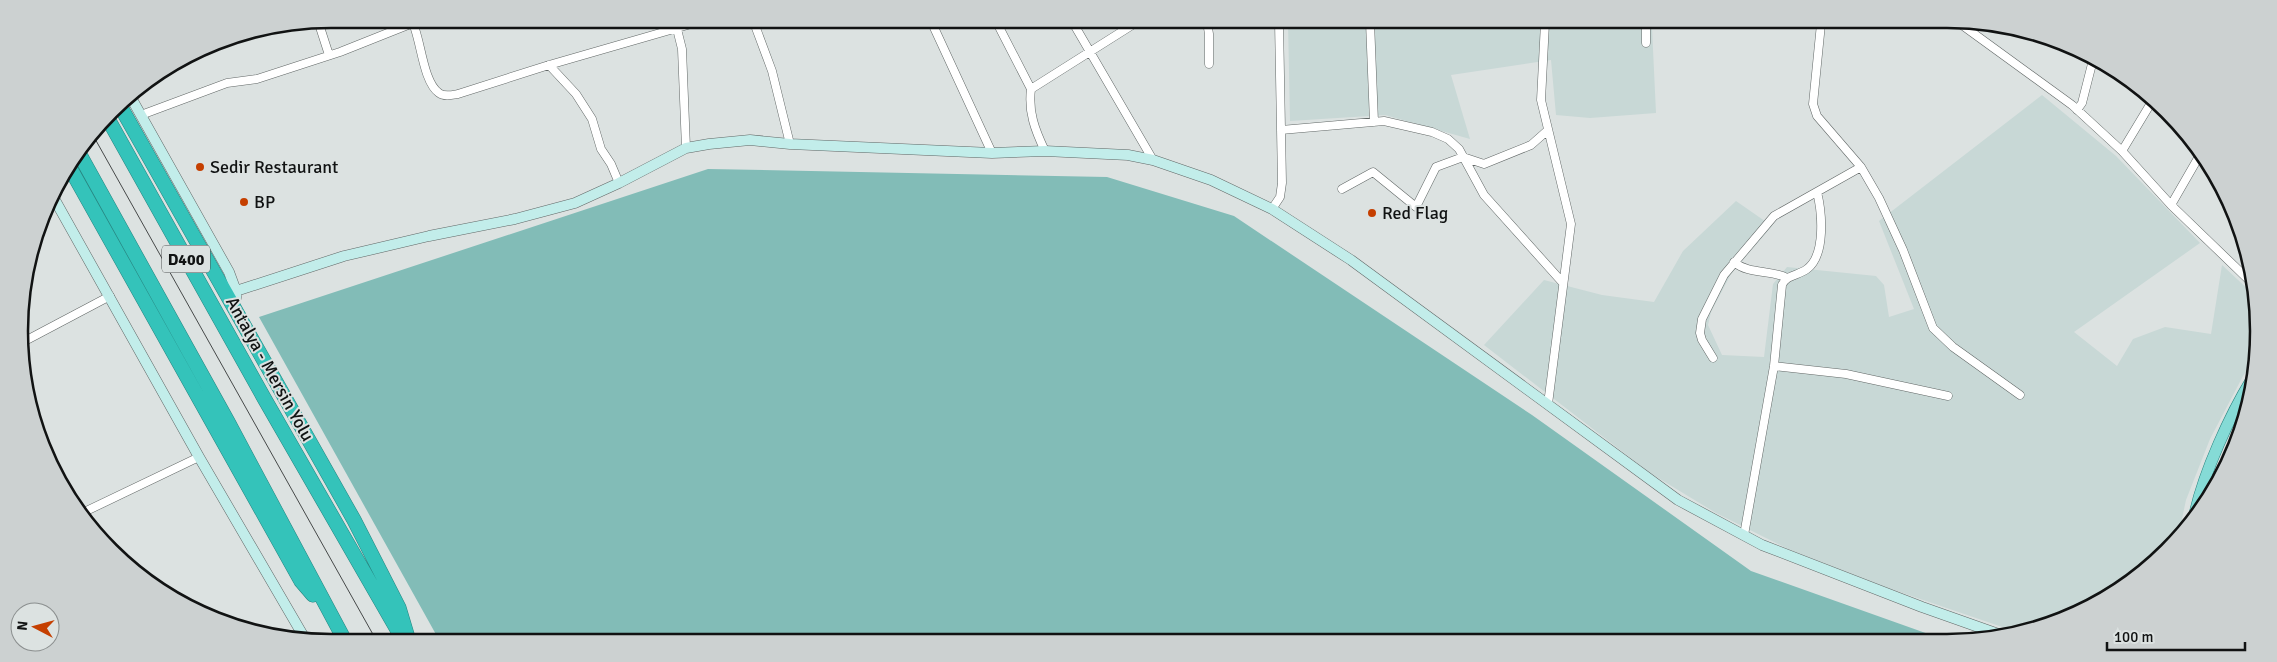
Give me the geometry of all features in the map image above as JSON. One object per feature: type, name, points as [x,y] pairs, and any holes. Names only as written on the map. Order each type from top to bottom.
[{"type":"highway","points":[[123,110],[354,520],[399,608],[407,634]]},
{"type":"highway","name":"Antalya - Mersin Yolu","points":[[110,123],[264,398],[400,634]]},
{"type":"highway","name":"D400","points":[[82,158],[228,422],[341,634]]},
{"type":"highway","points":[[72,172],[301,580],[328,611]]},
{"type":"main road","points":[[2201,495],[2216,453],[2242,397]]},
{"type":"street","points":[[141,114],[227,83],[257,80],[329,55],[395,27]]},
{"type":"street","points":[[414,27],[419,50],[432,85],[439,94],[458,94],[549,65],[683,27]]},
{"type":"street","points":[[756,27],[772,72],[790,144]]},
{"type":"street","points":[[934,27],[992,153]]},
{"type":"street","points":[[999,27],[1031,89],[1030,100],[1033,126],[1045,151]]},
{"type":"street","points":[[1075,27],[1153,160]]},
{"type":"street","points":[[1031,89],[1129,27]]},
{"type":"street","points":[[1208,27],[1209,64]]},
{"type":"street","points":[[1272,209],[1280,197],[1282,183],[1279,27]]},
{"type":"street","points":[[1370,27],[1374,122]]},
{"type":"street","points":[[1545,27],[1541,100],[1571,224],[1548,404]]},
{"type":"street","points":[[1646,27],[1646,43]]},
{"type":"street","points":[[1821,27],[1813,104],[1817,116],[1861,167],[1880,198],[1903,250],[1933,328],[1953,347],[2020,395]]},
{"type":"street","points":[[320,28],[329,55]]},
{"type":"street","points":[[1968,28],[2077,110],[2122,151],[2171,205],[2245,276]]},
{"type":"street","points":[[677,29],[682,49],[686,148]]},
{"type":"street","points":[[2077,110],[2082,103],[2091,64]]},
{"type":"street","points":[[549,65],[576,94],[592,119],[601,148],[612,164],[618,183]]},
{"type":"street","points":[[133,101],[229,272],[236,291],[236,313]]},
{"type":"street","points":[[2122,151],[2149,106]]},
{"type":"street","points":[[1281,130],[1384,121],[1432,132],[1448,139],[1459,149],[1484,195],[1563,283]]},
{"type":"street","points":[[1342,189],[1373,172],[1416,207],[1436,167],[1464,157],[1484,164],[1531,144],[1548,130]]},
{"type":"street","points":[[236,291],[344,256],[429,236],[515,219],[575,203],[686,148],[750,140],[790,144],[992,153],[1045,151],[1128,155],[1153,160],[1211,180],[1272,209],[1351,260],[1678,500],[1762,545],[1991,631]]},
{"type":"street","points":[[2171,205],[2197,160]]},
{"type":"street","points":[[1713,358],[1700,333],[1702,319],[1714,291],[1734,262],[1774,216],[1861,167]]},
{"type":"street","points":[[1744,535],[1774,366],[1782,286],[1787,278],[1806,270],[1818,255],[1821,207],[1817,192]]},
{"type":"street","points":[[57,203],[199,457],[302,633]]},
{"type":"street","points":[[1734,262],[1746,270],[1781,275],[1787,278]]},
{"type":"street","points":[[28,339],[110,296]]},
{"type":"street","points":[[1774,366],[1846,374],[1948,396]]},
{"type":"street","points":[[86,511],[199,457]]},
{"type":"shaded area","points":[[1288,27],[1652,28],[1656,113],[1590,118],[1556,115],[1551,60],[1451,75],[1470,139],[1385,115],[1290,121]]},
{"type":"shaded area","points":[[2042,95],[2116,156],[2200,243],[2074,332],[2117,366],[2133,339],[2165,327],[2211,334],[2222,265],[2247,288],[2250,331],[2247,370],[2210,439],[2186,500],[2181,523],[2161,546],[2131,572],[2098,594],[2044,618],[2007,629],[1888,588],[1788,549],[1716,513],[1650,473],[1484,345],[1544,280],[1602,295],[1654,302],[1683,251],[1736,201],[1772,226],[1731,274],[1711,312],[1708,325],[1722,355],[1764,357],[1773,284],[1787,267],[1876,276],[1884,285],[1889,317],[1914,309],[1879,221]]},
{"type":"shaded area","points":[[708,169],[1107,177],[1234,216],[1532,415],[1751,571],[1928,634],[436,634],[259,317]]},
{"type":"tram line","points":[[95,140],[373,634]]},
{"type":"place","name":"Sedir Restaurant","points":[[200,167]]},
{"type":"place","name":"BP","points":[[244,202]]},
{"type":"place","name":"Red Flag","points":[[1372,213]]}]
